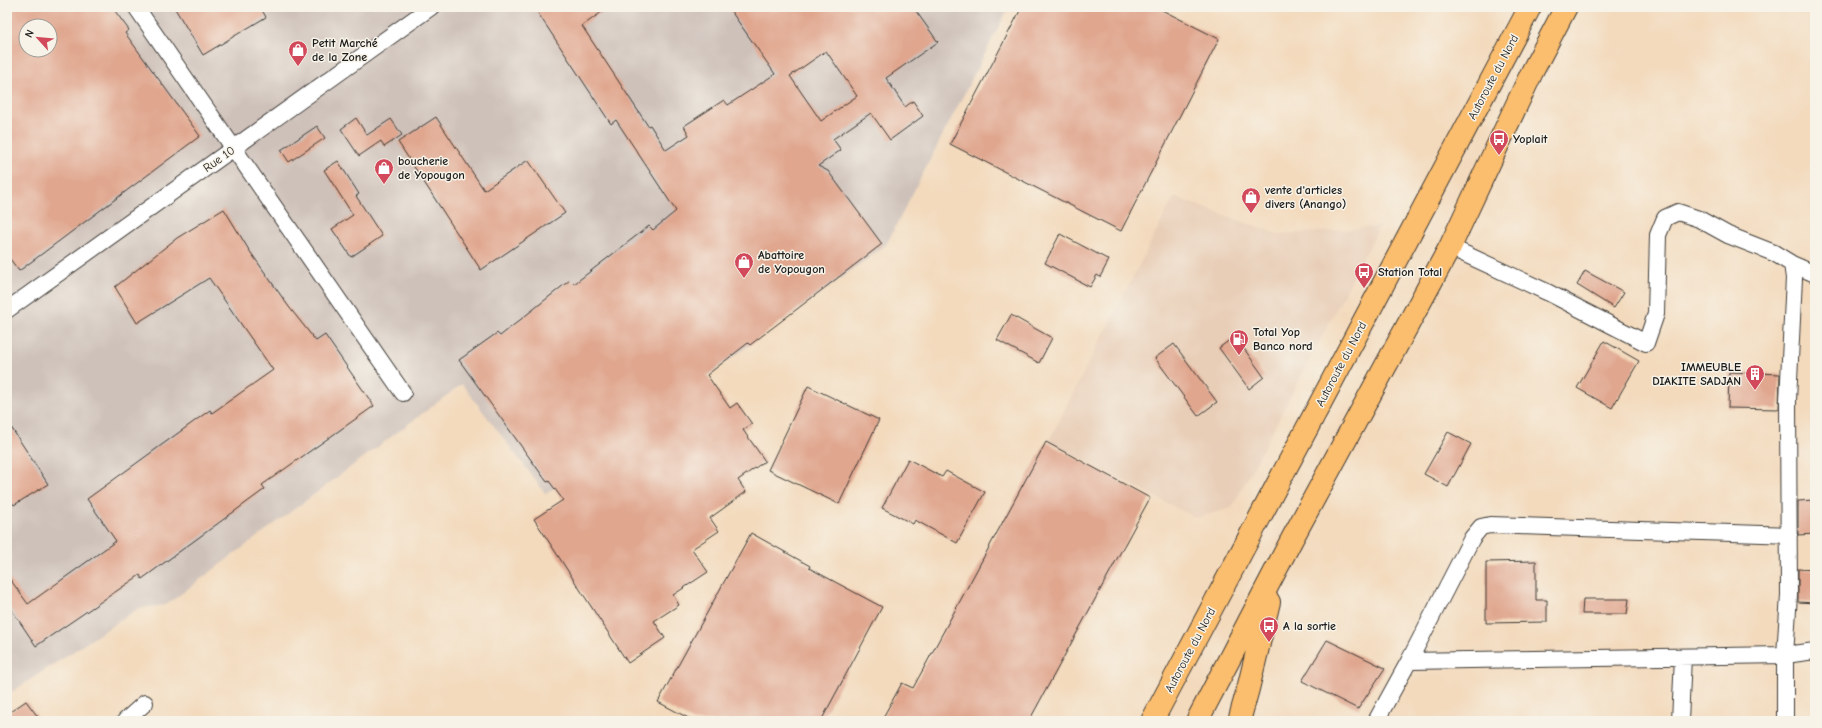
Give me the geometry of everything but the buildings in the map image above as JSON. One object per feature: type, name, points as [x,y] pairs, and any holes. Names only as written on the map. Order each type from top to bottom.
[{"type":"highway","name":"Autoroute du Nord","points":[[1152,721],[1530,7]]},
{"type":"highway","points":[[1197,721],[1292,539],[1450,247],[1532,72],[1566,7]]},
{"type":"highway","points":[[1239,721],[1272,588],[1292,539]]},
{"type":"street","points":[[136,7],[403,393]]},
{"type":"street","name":"Rue 10","points":[[7,310],[431,7]]},
{"type":"street","points":[[1450,247],[1549,293],[1646,343],[1656,314],[1658,235],[1665,218],[1678,212],[1699,219],[1728,235],[1774,253],[1792,264],[1815,274]]},
{"type":"street","points":[[1785,721],[1785,655],[1789,595],[1788,400],[1794,278],[1792,264]]},
{"type":"street","points":[[1376,721],[1409,661],[1472,538],[1481,527],[1498,525],[1789,535]]},
{"type":"street","points":[[1409,661],[1785,655],[1815,651]]},
{"type":"street","points":[[1680,721],[1683,657]]},
{"type":"street","points":[[125,721],[145,703]]},
{"type":"shaded area","points":[[7,7],[1009,7],[886,245],[546,494],[462,384],[166,605],[139,608],[7,695]]},
{"type":"shaded area","points":[[1174,197],[1277,234],[1322,232],[1380,226],[1232,508],[1196,518],[1048,442]]},
{"type":"place","name":"Petit Marché de la Zone","points":[[298,67]]},
{"type":"place","name":"Yoplait","points":[[1499,156]]},
{"type":"place","name":"boucherie de Yopougon","points":[[384,185]]},
{"type":"place","name":"vente d'articles divers (Anango)","points":[[1251,214]]},
{"type":"place","name":"Abattoire de Yopougon","points":[[744,279]]},
{"type":"place","name":"Station Total","points":[[1364,289]]},
{"type":"place","name":"Total Yop Banco nord","points":[[1239,356]]},
{"type":"place","name":"IMMEUBLE DIAKITE SADJAN","points":[[1755,391]]},
{"type":"place","name":"A la sortie","points":[[1269,643]]}]
